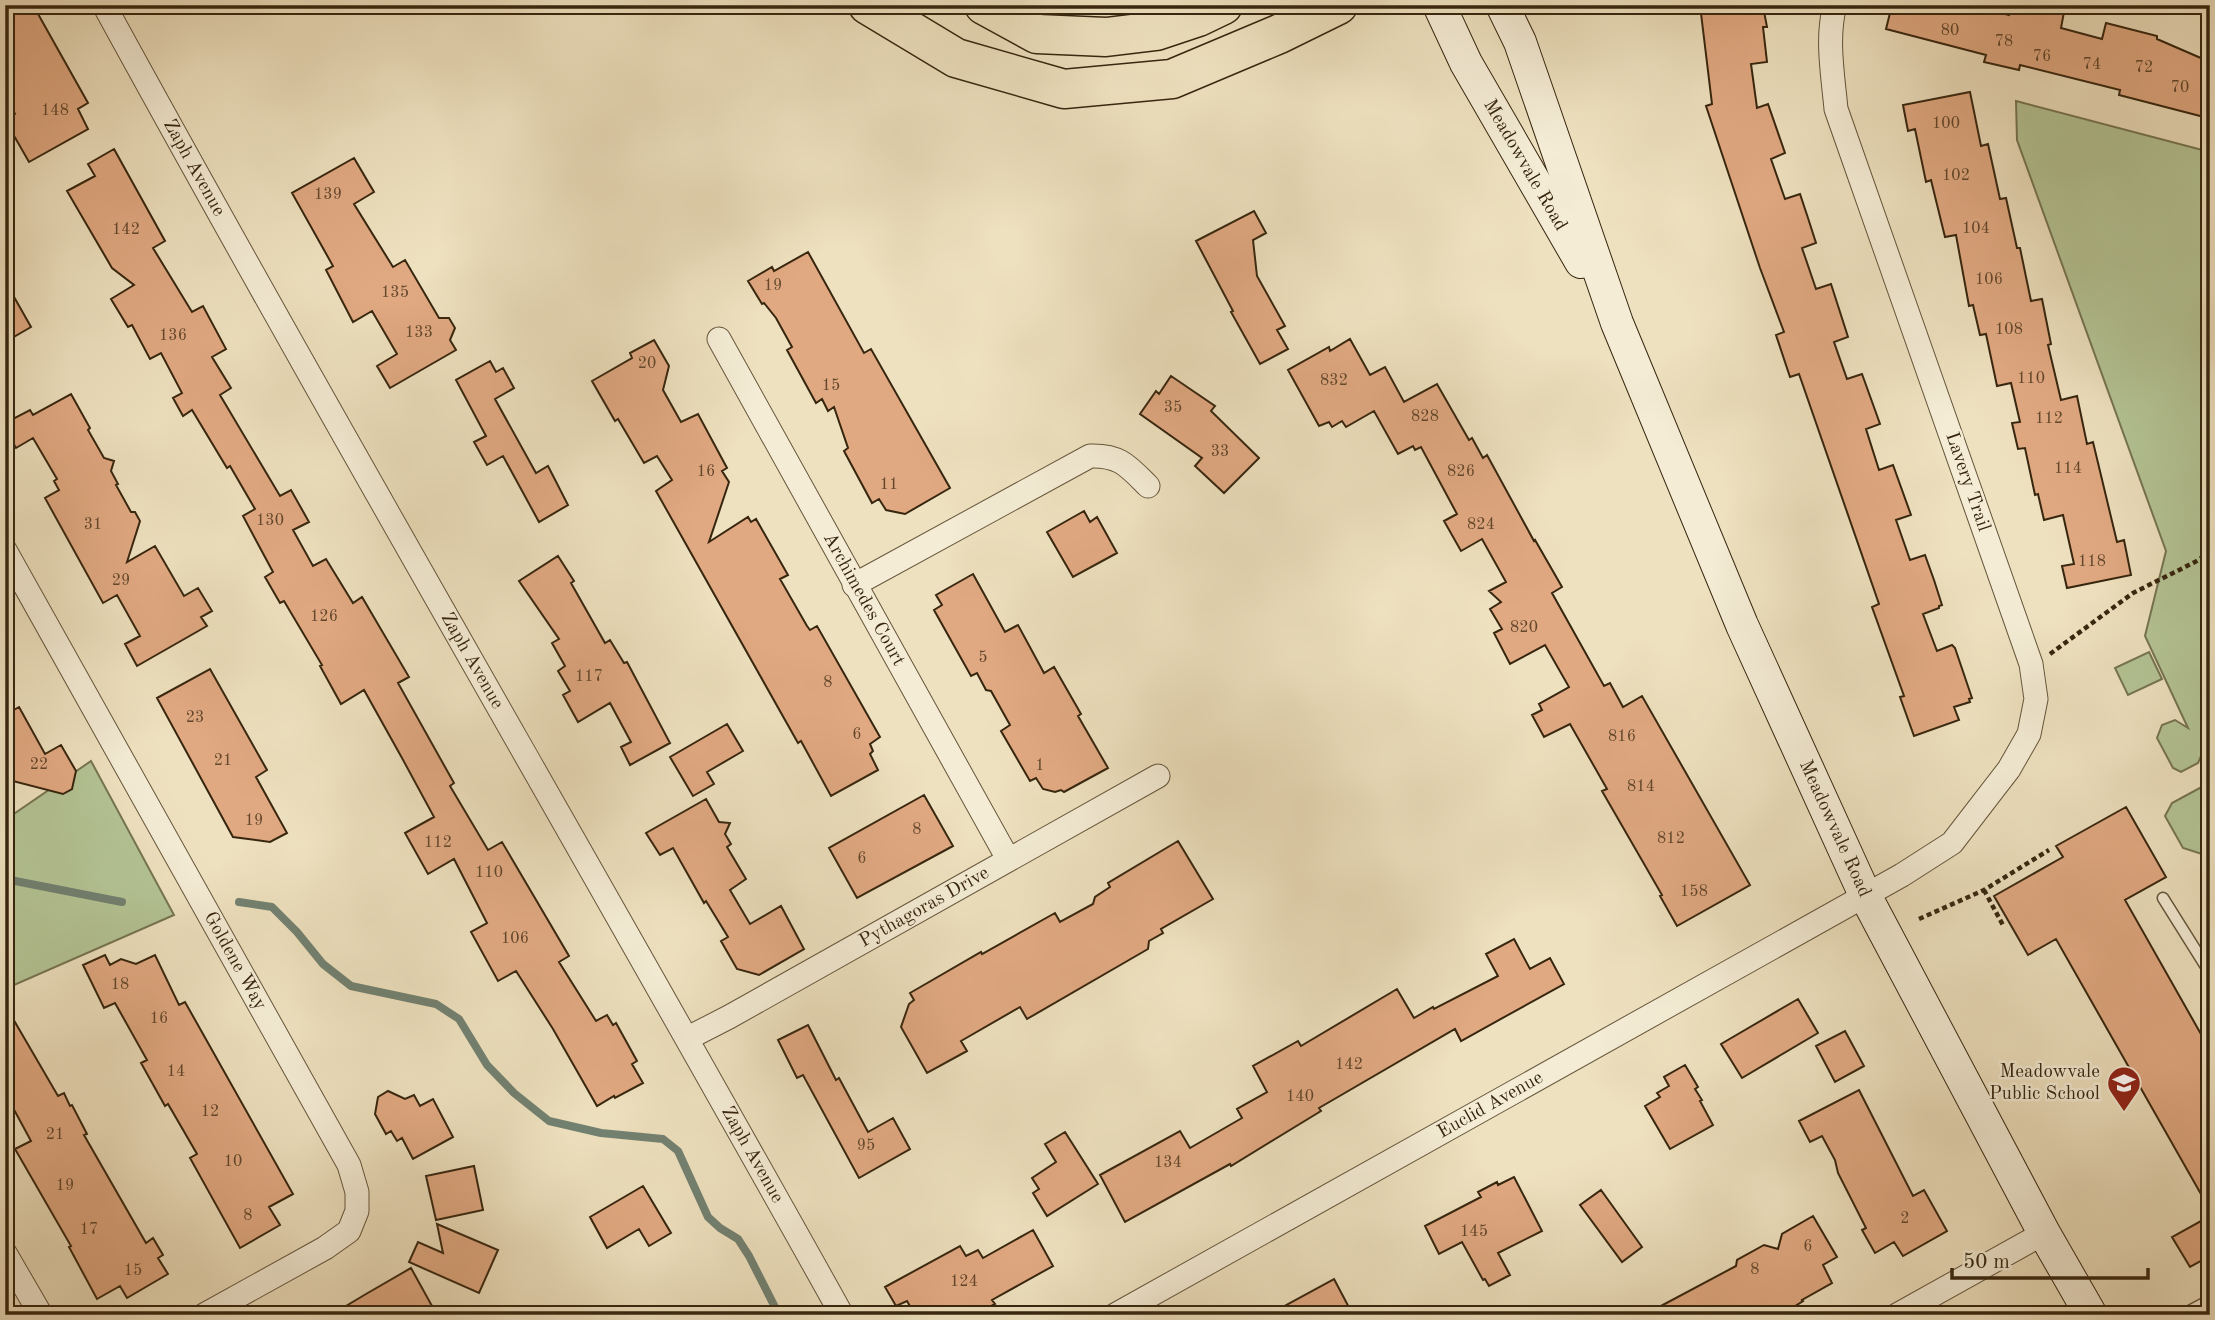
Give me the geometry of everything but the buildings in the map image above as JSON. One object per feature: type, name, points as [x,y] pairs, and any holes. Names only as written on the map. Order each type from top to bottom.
[{"type":"highway","points":[[868,5],[956,58],[1064,89],[1172,79],[1279,34],[1338,5]]},
{"type":"highway","points":[[984,5],[1037,34],[1106,37],[1156,31],[1198,17],[1223,5]]},
{"type":"main road","name":"Meadowvale Road","points":[[1438,5],[1466,63],[1617,323]]},
{"type":"main road","name":"Meadowvale Road","points":[[1502,5],[1520,42],[1617,323],[1742,625],[1866,895],[2044,1233],[2091,1315]]},
{"type":"street","name":"Zaph Avenue","points":[[104,5],[842,1315]]},
{"type":"street","name":"Lavery Trail","points":[[1835,5],[1832,16],[1832,70],[1836,109],[2031,664],[2036,699],[2029,734],[2009,769],[1952,843],[1866,895]]},
{"type":"street","name":"Archimedes Court","points":[[719,339],[1008,859]]},
{"type":"street","points":[[854,585],[1090,456],[1114,457],[1148,486]]},
{"type":"street","name":"Goldene Way","points":[[5,550],[349,1165],[357,1192],[357,1211],[349,1231],[325,1248],[204,1315]]},
{"type":"street","name":"Pythagoras Drive","points":[[688,1038],[1158,776]]},
{"type":"street","name":"Euclid Avenue","points":[[1115,1315],[1866,895]]},
{"type":"street","points":[[1897,1315],[2044,1233]]},
{"type":"street","points":[[5,1253],[41,1315]]},
{"type":"lane","points":[[2163,898],[2210,973]]},
{"type":"lane","points":[[2182,1315],[2210,1300]]},
{"type":"path","points":[[2031,664],[2057,650],[2133,593],[2210,552]]},
{"type":"path","points":[[1919,919],[1984,890],[2049,850]]},
{"type":"path","points":[[1984,890],[2004,927]]},
{"type":"green space","points":[[2016,101],[2210,152],[2210,773],[2201,756],[2198,763],[2181,772],[2173,768],[2157,738],[2162,725],[2175,720],[2188,728],[2145,636],[2166,551],[2017,140]]},
{"type":"green space","points":[[2149,652],[2162,679],[2128,695],[2115,668]]},
{"type":"green space","points":[[91,761],[174,915],[5,989],[5,820]]},
{"type":"green space","points":[[2209,783],[2208,856],[2183,848],[2165,816],[2172,803]]},
{"type":"waterway","points":[[5,879],[122,902]]},
{"type":"waterway","points":[[239,902],[272,907],[323,964],[351,986],[436,1004],[459,1019],[487,1065],[514,1093],[549,1121],[601,1133],[663,1139],[678,1151],[708,1217],[738,1239],[779,1315]]},
{"type":"place","name":"Meadowvale Public School","points":[[2124,1113]]}]
